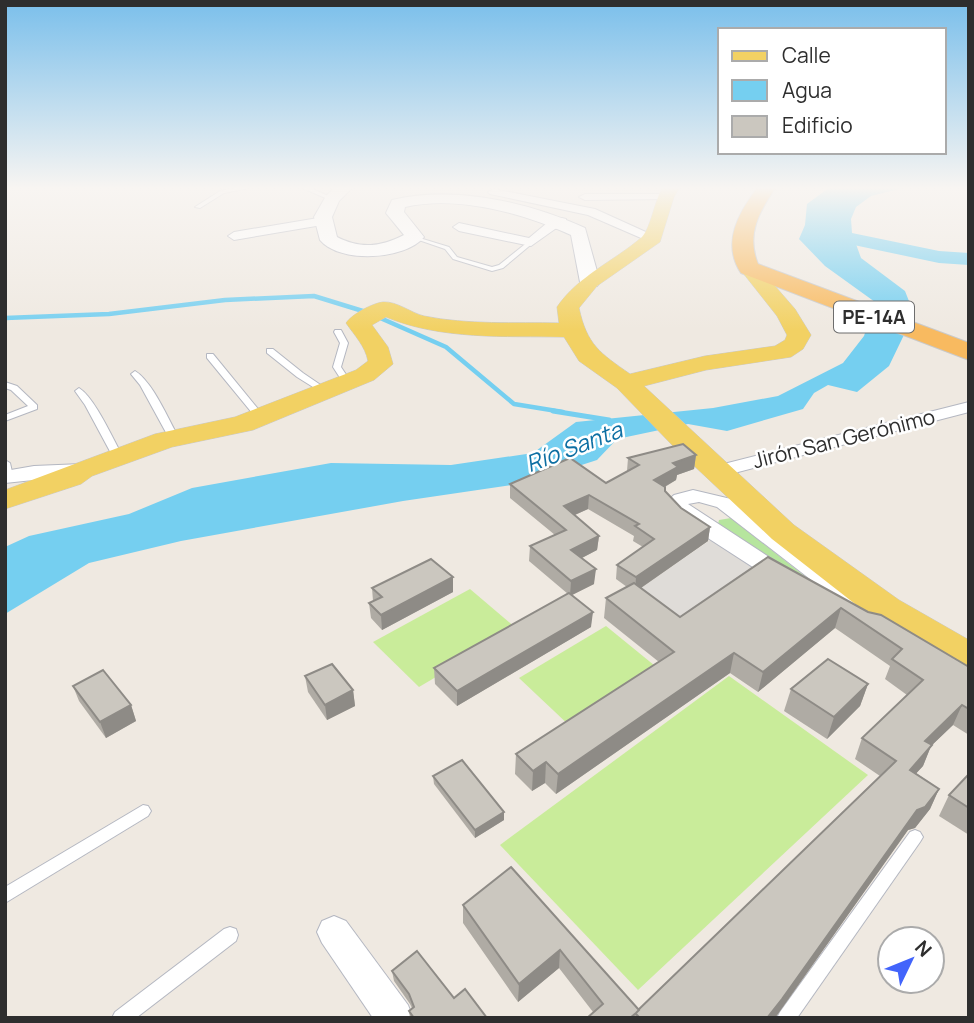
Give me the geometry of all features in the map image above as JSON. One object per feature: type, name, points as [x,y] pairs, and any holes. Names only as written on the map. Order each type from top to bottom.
[{"type":"highway","points":[[742,235],[743,256],[749,268]]},
{"type":"highway","name":"PE-14A","points":[[749,268],[965,352]]},
{"type":"main road","points":[[328,235],[329,240],[342,248],[365,253],[393,249],[415,237]]},
{"type":"main road","points":[[580,235],[590,282]]},
{"type":"main road","points":[[654,235],[590,282],[568,307],[572,330],[588,356],[651,405],[684,441],[878,617],[969,681]]},
{"type":"main road","points":[[626,383],[705,363],[782,352],[796,344],[799,335],[788,314],[749,268]]},
{"type":"main road","points":[[6,479],[70,478],[82,470],[174,438],[243,424],[365,375],[381,364],[376,347],[348,328],[384,308],[418,322],[472,328],[572,330]]},
{"type":"main road","points":[[878,617],[969,658]]},
{"type":"street","points":[[234,236],[241,235]]},
{"type":"street","points":[[496,235],[531,242],[540,235]]},
{"type":"street","points":[[645,235],[653,238]]},
{"type":"street","name":"Jirón San Gerónimo","points":[[719,471],[969,407]]},
{"type":"street","points":[[706,495],[723,503],[878,617],[799,586],[687,515],[675,503],[686,496],[706,495]]},
{"type":"street","points":[[334,932],[395,1018]]},
{"type":"lane","points":[[415,237],[447,248],[455,258],[495,269],[531,242]]},
{"type":"lane","points":[[271,351],[300,375],[335,386],[340,376],[337,367],[348,328]]},
{"type":"lane","points":[[210,356],[260,417]]},
{"type":"lane","points":[[135,374],[144,384],[174,438]]},
{"type":"lane","points":[[5,385],[14,388],[34,407],[5,418]]},
{"type":"lane","points":[[79,391],[118,457]]},
{"type":"lane","points":[[5,896],[143,811]]},
{"type":"lane","points":[[786,1018],[915,837]]},
{"type":"lane","points":[[121,1018],[230,935]]},
{"type":"green space","points":[[731,518],[835,600],[717,528],[719,520]]},
{"type":"green space","points":[[470,589],[517,629],[419,687],[373,642]]},
{"type":"green space","points":[[606,626],[660,670],[572,728],[519,678]]},
{"type":"green space","points":[[729,676],[868,775],[638,990],[500,845]]},
{"type":"shaded area","points":[[716,536],[770,572],[686,631],[635,592]]},
{"type":"water","name":"Río Santa","points":[[801,235],[853,235],[861,258],[905,291],[914,314],[889,366],[857,392],[828,385],[814,393],[803,409],[727,431],[688,424],[617,439],[597,460],[526,483],[403,501],[181,541],[89,563],[5,614],[5,547],[29,536],[129,514],[192,488],[331,463],[451,465],[533,453],[576,422],[713,408],[778,396],[843,363],[864,336],[875,302],[825,266],[799,239]]},
{"type":"building","points":[[683,444],[696,455],[673,463],[678,467],[654,480],[665,487],[665,491],[681,508],[710,527],[636,577],[617,565],[654,539],[635,526],[639,524],[589,495],[564,506],[599,536],[571,550],[596,569],[571,581],[530,546],[566,530],[510,484],[570,458],[606,483],[639,465],[628,458]]},
{"type":"building","points":[[768,557],[868,612],[881,615],[969,667],[969,709],[962,705],[925,741],[932,745],[910,770],[939,789],[925,807],[917,810],[767,1018],[640,1018],[635,1013],[896,761],[862,738],[923,680],[892,659],[902,649],[841,608],[763,672],[734,653],[558,774],[546,762],[533,771],[516,754],[674,652],[606,598],[634,583],[680,617]]},
{"type":"building","points":[[431,559],[453,577],[381,615],[369,603],[382,597],[372,588]]},
{"type":"building","points":[[569,593],[593,612],[457,691],[434,668]]},
{"type":"building","points":[[828,659],[868,684],[834,717],[791,689]]},
{"type":"building","points":[[332,664],[353,690],[325,705],[305,676]]},
{"type":"building","points":[[103,670],[131,705],[100,722],[73,686]]},
{"type":"building","points":[[462,760],[504,812],[475,830],[433,776]]},
{"type":"building","points":[[969,776],[969,808],[949,795]]},
{"type":"building","points":[[511,867],[639,1010],[630,1018],[587,1018],[603,1004],[560,950],[519,984],[463,905]]},
{"type":"building","points":[[417,951],[454,998],[465,989],[487,1018],[414,1018],[409,1011],[414,1007],[409,994],[392,971]]},
{"type":"waterway","points":[[831,235],[939,257],[969,259]]},
{"type":"waterway","points":[[5,268],[5,273]]},
{"type":"waterway","points":[[5,318],[109,314],[225,300],[314,296],[366,312]]},
{"type":"waterway","points":[[378,317],[446,347],[514,404],[563,412]]},
{"type":"waterway","name":"Río Santa","points":[[553,411],[609,420]]}]
